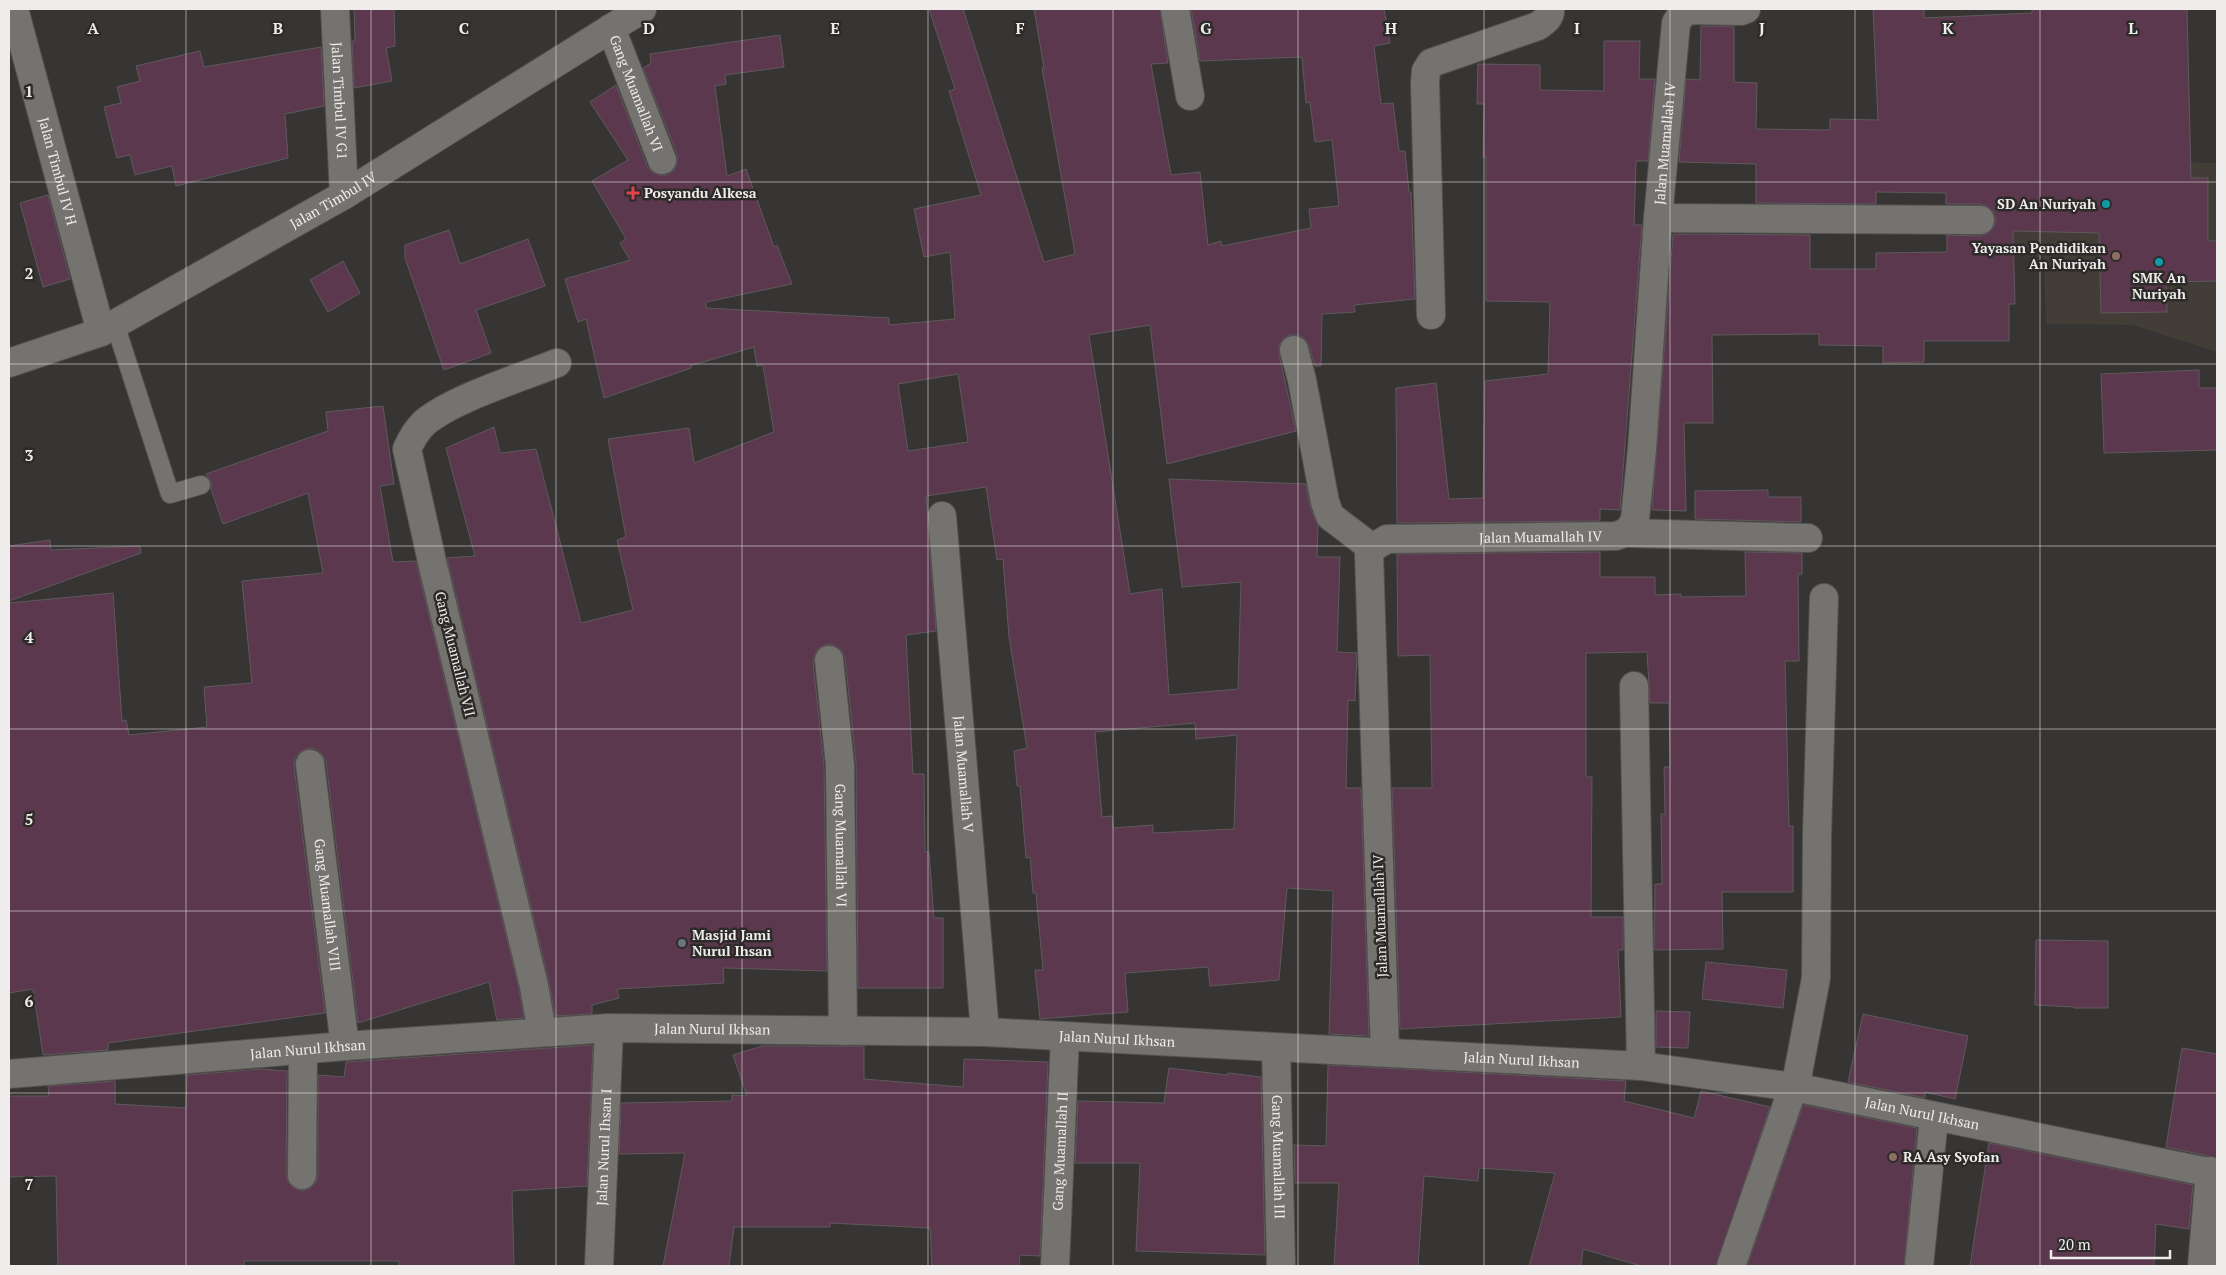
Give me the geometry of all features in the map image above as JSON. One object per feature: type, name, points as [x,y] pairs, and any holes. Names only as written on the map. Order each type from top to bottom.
[{"type":"street","name":"Jalan Timbul IV H","points":[[14,9],[108,328]]},
{"type":"street","name":"Jalan Timbul IV G1","points":[[335,9],[344,195]]},
{"type":"street","name":"Jalan Timbul IV","points":[[9,363],[108,328],[344,195],[642,9]]},
{"type":"street","points":[[1175,9],[1190,96]]},
{"type":"street","points":[[1431,315],[1424,82],[1426,71],[1431,63],[1538,26],[1546,21],[1550,9]]},
{"type":"street","name":"Jalan Muamallah IV","points":[[1385,1052],[1369,562],[1372,548],[1387,539],[1616,536],[1627,533],[1635,519],[1642,449],[1658,218],[1676,23],[1689,10],[1741,11],[1746,9]]},
{"type":"street","name":"Gang Muamallah VI","points":[[611,28],[662,160]]},
{"type":"street","points":[[1658,218],[1980,220]]},
{"type":"street","points":[[1294,350],[1302,380],[1325,502],[1330,516],[1372,548]]},
{"type":"street","name":"Gang Muamallah VII","points":[[542,1032],[534,986],[433,566],[407,449],[411,440],[424,424],[454,404],[558,363]]},
{"type":"street","name":"Jalan Muamallah V","points":[[942,516],[985,1032]]},
{"type":"street","points":[[1627,533],[1808,538]]},
{"type":"street","points":[[1731,1266],[1794,1087],[1816,978],[1824,598]]},
{"type":"street","name":"Gang Muamallah VI","points":[[829,660],[840,766],[843,1032]]},
{"type":"street","points":[[1634,686],[1641,1066]]},
{"type":"street","name":"Gang Muamallah VIII","points":[[310,764],[345,1046]]},
{"type":"street","name":"Jalan Nurul Ikhsan","points":[[9,1074],[345,1046],[609,1028],[843,1032],[985,1032],[1641,1066],[1794,1087],[1934,1118],[2214,1173]]},
{"type":"street","name":"Jalan Nurul Ihsan I","points":[[599,1266],[609,1028]]},
{"type":"street","name":"Gang Muamallah II","points":[[1054,1266],[1064,1037]]},
{"type":"street","name":"Gang Muamallah III","points":[[1276,1048],[1281,1266]]},
{"type":"street","points":[[302,1175],[303,1050]]},
{"type":"street","points":[[1919,1266],[1934,1118]]},
{"type":"street","points":[[2202,1266],[2214,1173]]},
{"type":"lane","points":[[108,328],[170,494],[201,485]]},
{"type":"shaded area","name":"Yayasan Pendidikan An Nuriyah","points":[[1987,158],[2217,163],[2217,352],[2133,325],[2046,324],[2044,257],[1987,255]]},
{"type":"building","points":[[354,9],[394,9],[395,46],[386,48],[392,81],[354,88],[352,41],[355,41]]},
{"type":"building","points":[[929,9],[963,9],[1044,262],[1075,254],[1042,68],[1044,68],[1034,9],[1160,9],[1168,63],[1151,64],[1171,175],[1200,172],[1208,245],[1221,241],[1222,246],[1311,228],[1309,209],[1339,206],[1332,140],[1315,142],[1310,102],[1306,103],[1302,57],[1200,61],[1191,9],[1384,9],[1390,43],[1374,46],[1381,104],[1393,103],[1399,151],[1405,151],[1409,192],[1411,192],[1415,299],[1354,305],[1355,312],[1322,314],[1321,366],[1315,366],[1305,339],[1299,335],[1290,335],[1283,339],[1279,346],[1279,354],[1296,431],[1167,464],[1150,325],[1089,335],[1130,594],[1162,589],[1169,695],[1238,689],[1241,582],[1182,587],[1169,479],[1306,484],[1310,507],[1318,525],[1317,557],[1340,557],[1337,652],[1357,653],[1355,701],[1348,700],[1346,788],[1361,788],[1369,1036],[1329,1034],[1333,891],[1287,888],[1279,980],[1210,986],[1208,967],[1125,973],[1128,1012],[1040,1019],[1035,970],[1043,970],[1036,893],[1033,893],[1030,857],[1026,858],[1020,786],[1017,786],[1014,751],[1027,748],[1009,637],[1003,559],[997,560],[986,487],[926,496],[936,631],[906,635],[913,774],[924,774],[925,852],[929,852],[934,918],[943,918],[943,988],[858,988],[856,763],[845,658],[841,650],[828,644],[819,648],[813,662],[824,766],[827,971],[723,968],[724,983],[617,989],[619,998],[592,1005],[592,1014],[555,1016],[549,982],[447,558],[475,556],[446,448],[494,427],[500,453],[536,449],[581,623],[633,610],[617,540],[626,537],[608,439],[689,428],[694,463],[774,432],[763,365],[757,366],[754,347],[690,366],[691,368],[604,398],[586,319],[578,322],[565,279],[630,260],[620,243],[626,239],[592,181],[628,160],[590,102],[616,85],[647,166],[652,172],[659,175],[667,175],[674,170],[677,163],[677,154],[643,68],[651,63],[650,54],[780,35],[784,67],[725,75],[726,84],[715,86],[727,176],[746,169],[774,247],[777,245],[792,284],[706,302],[706,308],[889,318],[889,325],[955,319],[950,252],[924,257],[914,209],[981,195],[949,91],[955,89]],"holes":[[[958,374],[968,442],[908,451],[898,384]],[[1195,723],[1196,739],[1237,735],[1234,829],[1153,833],[1153,825],[1113,828],[1112,816],[1102,817],[1095,732]]]},
{"type":"building","points":[[1873,9],[1924,9],[1924,18],[2032,13],[2032,9],[2187,9],[2191,178],[2208,178],[2208,241],[2217,241],[2217,281],[2166,282],[2167,312],[2101,313],[2099,233],[2013,231],[2015,304],[2009,304],[2009,341],[1924,341],[1924,362],[1883,363],[1883,346],[1819,345],[1819,334],[1712,335],[1713,423],[1684,423],[1686,511],[1652,510],[1673,234],[1810,235],[1810,269],[1876,269],[1876,253],[1947,252],[1947,235],[1980,236],[1988,233],[1994,227],[1996,220],[1993,212],[1988,207],[1980,204],[1946,204],[1946,193],[1876,192],[1876,204],[1756,203],[1756,164],[1679,162],[1686,79],[1700,80],[1701,26],[1734,26],[1734,82],[1757,83],[1756,129],[1830,130],[1830,119],[1878,120]]},
{"type":"building","points":[[1604,41],[1640,41],[1639,79],[1655,79],[1648,161],[1636,161],[1634,225],[1642,225],[1620,510],[1600,509],[1600,521],[1397,523],[1396,388],[1436,383],[1449,499],[1483,498],[1485,381],[1548,374],[1550,302],[1486,301],[1486,157],[1483,157],[1484,104],[1477,104],[1478,64],[1540,65],[1540,90],[1604,91]]},
{"type":"building","points":[[321,47],[324,106],[285,114],[288,158],[176,186],[172,166],[135,175],[130,155],[117,158],[104,107],[121,103],[117,87],[140,81],[136,66],[200,51],[204,67]]},
{"type":"building","points":[[48,195],[70,279],[43,287],[20,203]]},
{"type":"building","points":[[449,230],[460,264],[528,239],[545,286],[476,310],[491,353],[444,370],[405,258],[405,245]]},
{"type":"building","points":[[343,261],[360,293],[328,312],[310,280]]},
{"type":"building","points":[[2199,370],[2199,388],[2217,388],[2217,450],[2104,453],[2101,374]]},
{"type":"building","points":[[383,406],[394,484],[380,486],[393,562],[416,561],[519,989],[524,1018],[497,1020],[489,982],[358,1023],[326,762],[322,754],[316,749],[309,748],[300,752],[295,758],[294,766],[325,1013],[108,1043],[108,1050],[43,1055],[33,989],[9,993],[9,603],[113,593],[122,721],[126,720],[129,735],[207,727],[204,687],[252,683],[242,581],[323,573],[308,493],[223,524],[211,489],[211,482],[206,474],[328,431],[326,412]]},
{"type":"building","points":[[1768,490],[1768,497],[1801,497],[1801,522],[1695,519],[1695,491]]},
{"type":"building","points":[[50,540],[51,550],[140,546],[141,553],[9,601],[9,546]]},
{"type":"building","points":[[1600,552],[1600,577],[1655,577],[1655,595],[1681,594],[1681,597],[1746,596],[1745,552],[1802,553],[1802,574],[1798,574],[1799,661],[1785,661],[1789,826],[1793,826],[1793,892],[1722,892],[1723,949],[1654,950],[1655,884],[1662,884],[1661,814],[1665,814],[1664,767],[1670,767],[1669,703],[1650,703],[1647,652],[1586,653],[1586,777],[1592,777],[1591,917],[1623,917],[1623,950],[1618,950],[1621,1017],[1400,1029],[1392,788],[1432,788],[1430,655],[1398,656],[1397,554]]},
{"type":"building","points":[[2036,940],[2108,941],[2108,1008],[2035,1005]]},
{"type":"building","points":[[1706,962],[1787,970],[1783,1008],[1702,999]]},
{"type":"building","points":[[1656,1011],[1690,1012],[1688,1048],[1656,1047]]},
{"type":"building","points":[[1863,1014],[1968,1036],[1955,1099],[1925,1092],[1925,1098],[1848,1082]]},
{"type":"building","points":[[593,1045],[587,1186],[512,1191],[514,1266],[399,1266],[399,1261],[244,1261],[244,1266],[58,1266],[56,1176],[9,1177],[9,1096],[49,1096],[48,1086],[115,1081],[115,1104],[186,1108],[187,1075],[261,1069],[287,1071],[286,1175],[288,1182],[294,1188],[302,1191],[310,1188],[316,1182],[318,1176],[318,1075],[344,1077],[346,1062]]},
{"type":"building","points":[[762,1046],[864,1046],[864,1079],[963,1087],[964,1059],[1048,1062],[1040,1256],[1020,1255],[1019,1266],[932,1266],[930,1228],[830,1223],[830,1227],[734,1227],[729,1266],[663,1266],[685,1153],[619,1154],[621,1103],[732,1101],[732,1095],[747,1096],[733,1055]]},
{"type":"building","points":[[2182,1048],[2217,1054],[2217,1158],[2166,1147]]},
{"type":"building","points":[[1328,1065],[1626,1081],[1624,1101],[1694,1118],[1701,1091],[1770,1107],[1716,1266],[1641,1266],[1583,1249],[1581,1266],[1529,1266],[1555,1173],[1479,1168],[1478,1181],[1424,1176],[1418,1266],[1334,1266],[1339,1183],[1295,1183],[1294,1145],[1326,1146]]},
{"type":"building","points":[[1169,1068],[1261,1077],[1265,1255],[1136,1251],[1140,1163],[1075,1163],[1078,1101],[1164,1103]]},
{"type":"building","points":[[1803,1105],[1917,1128],[1904,1266],[1747,1266]]},
{"type":"building","points":[[1989,1143],[2193,1185],[2189,1229],[2156,1224],[2154,1266],[1970,1266]]},
{"type":"place","name":"Posyandu Alkesa","points":[[633,193]]},
{"type":"place","name":"SD An Nuriyah","points":[[2106,204]]},
{"type":"place","name":"Yayasan Pendidikan An Nuriyah","points":[[2116,256]]},
{"type":"place","name":"SMK An Nuriyah","points":[[2159,262]]},
{"type":"place","name":"Masjid Jami Nurul Ihsan","points":[[682,943]]},
{"type":"place","name":"RA Asy Syofan","points":[[1893,1157]]}]
